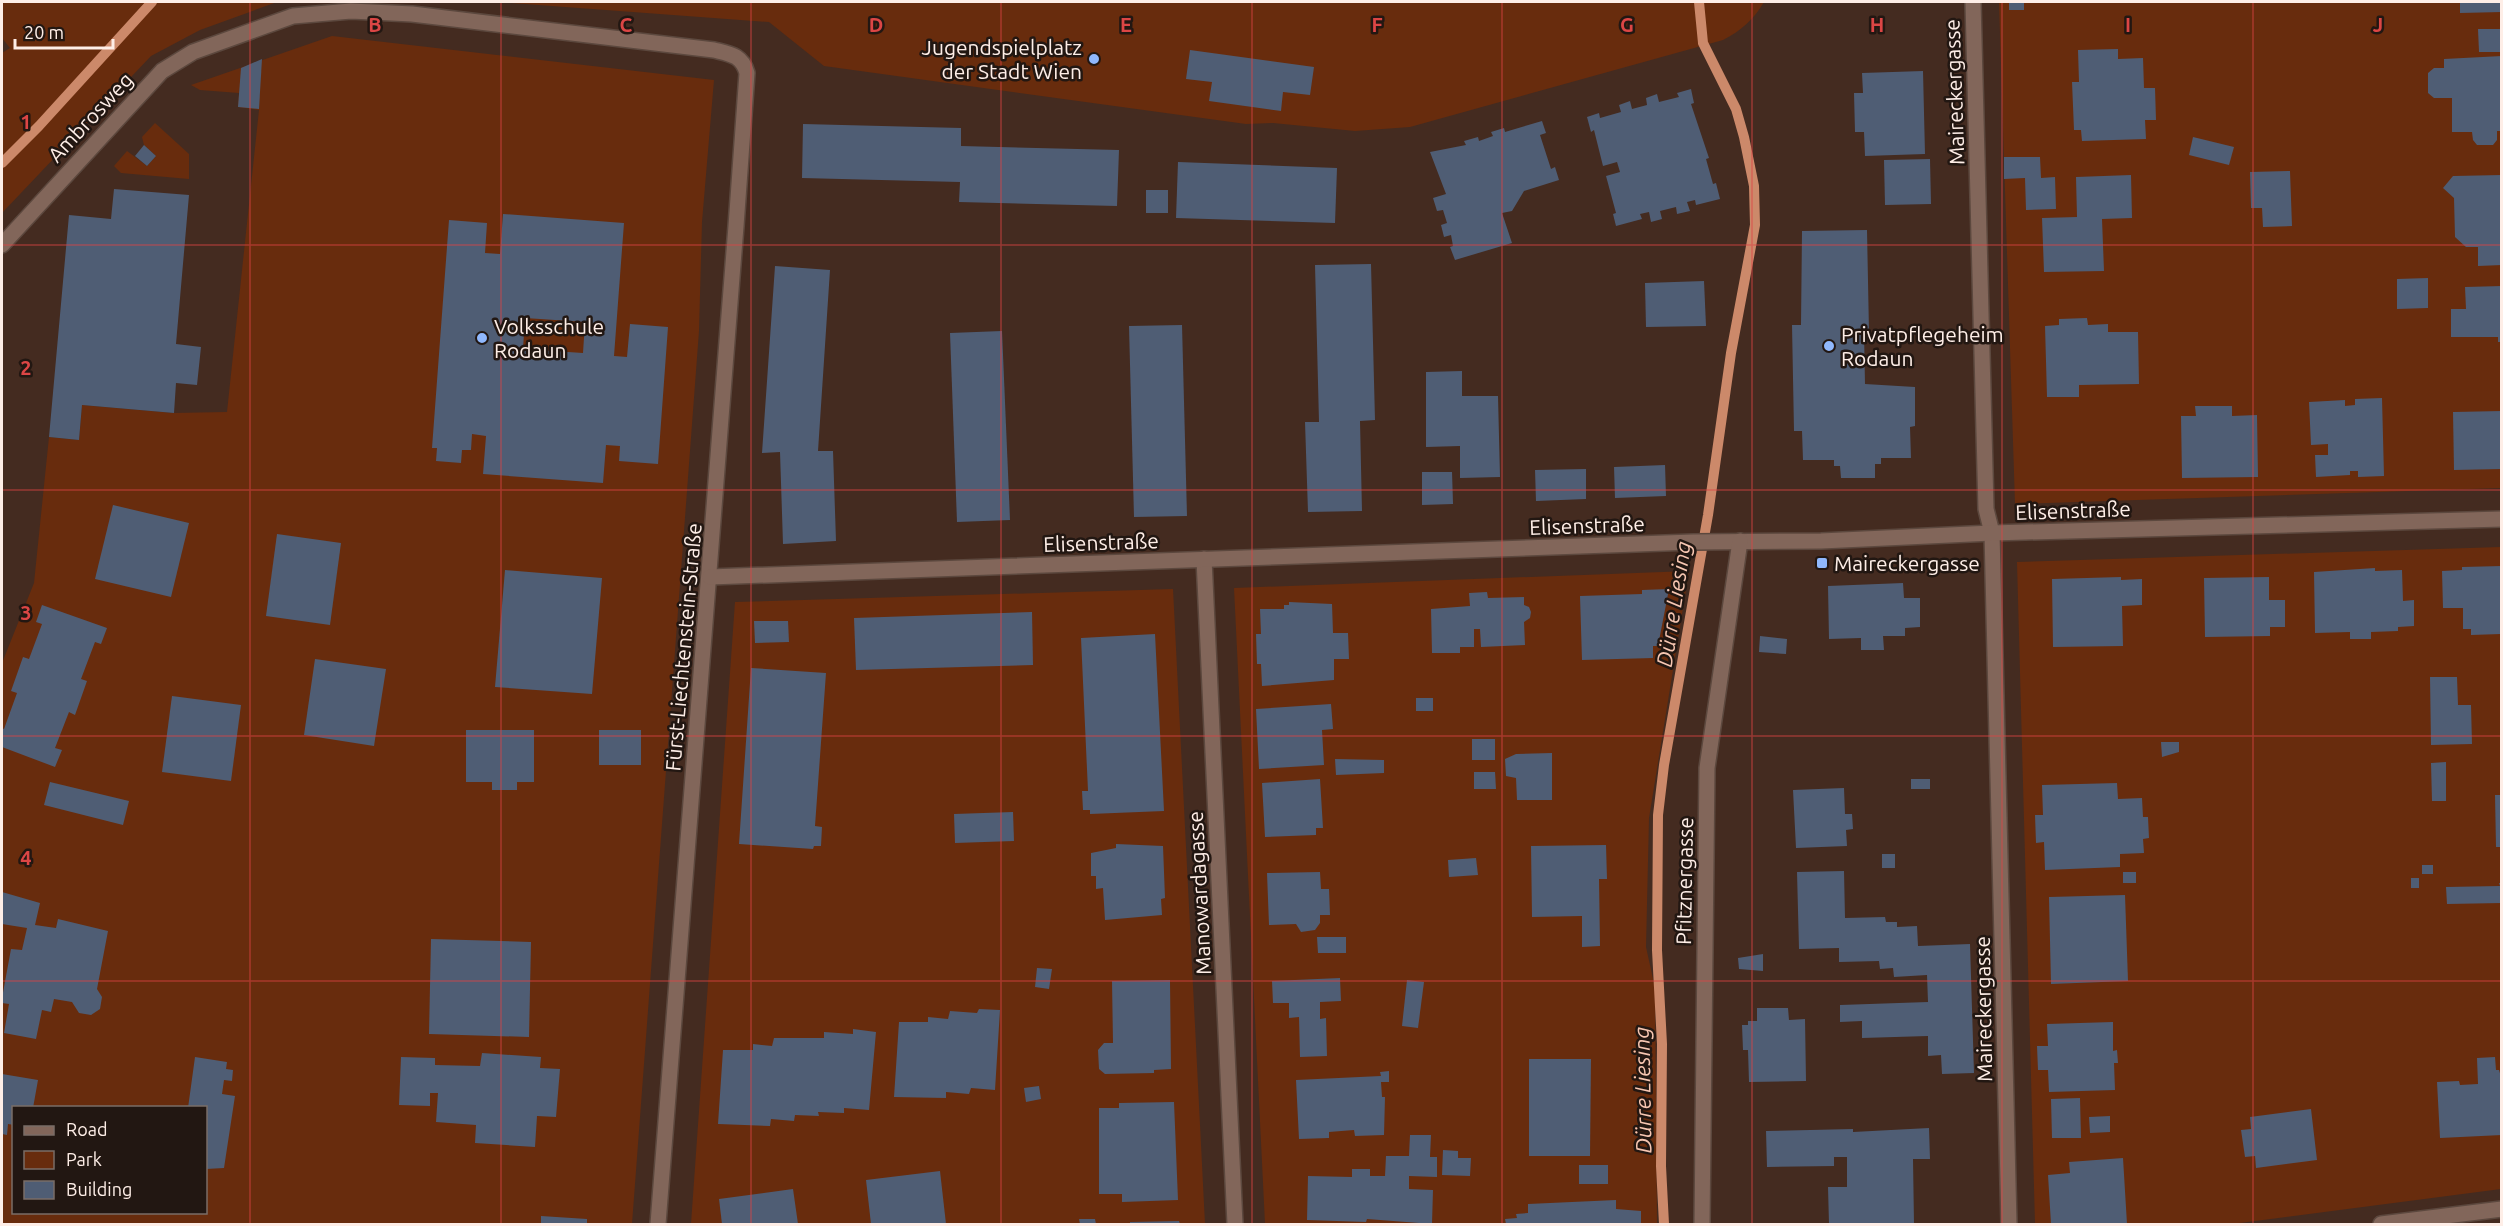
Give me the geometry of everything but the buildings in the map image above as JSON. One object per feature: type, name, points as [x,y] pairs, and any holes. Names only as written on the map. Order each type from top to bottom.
[{"type":"street","name":"Maireckergasse","points":[[1973,2],[1986,509],[1992,533],[2009,1224]]},
{"type":"street","name":"Ambrosweg","points":[[2,245],[162,71],[193,52],[293,16],[351,11],[412,14],[702,49],[735,55],[745,63],[747,73]]},
{"type":"street","name":"Fürst-Liechtenstein-Straße","points":[[658,1224],[710,577],[747,73]]},
{"type":"street","name":"Elisenstraße","points":[[710,577],[1693,542],[1821,542],[1992,533],[2502,519]]},
{"type":"street","name":"Pfitznergasse","points":[[1702,1224],[1707,768],[1740,542]]},
{"type":"street","name":"Manowardagasse","points":[[1204,559],[1235,1224]]},
{"type":"street","points":[[2381,1224],[2502,1209]]},
{"type":"green space","points":[[2,2],[277,2],[200,30],[151,56],[2,213],[2,53],[10,48],[2,38]]},
{"type":"green space","name":"Jugendspielplatz der Stadt Wien","points":[[499,2],[1764,2],[1746,24],[1723,40],[1410,127],[1355,131],[1273,123],[1246,124],[824,66],[769,22]]},
{"type":"green space","points":[[1999,2],[2501,2],[2501,488],[2015,504]]},
{"type":"green space","points":[[332,36],[714,80],[702,222],[699,331],[632,1224],[2,1224],[2,663],[34,583],[49,437],[79,440],[82,405],[174,413],[227,412],[259,110],[238,107],[239,93],[200,90],[191,85]]},
{"type":"green space","points":[[155,123],[189,154],[189,179],[121,173],[114,166],[127,151],[147,166],[156,156],[144,145],[142,137]]},
{"type":"green space","points":[[2501,547],[2501,1189],[2232,1224],[2035,1224],[2017,562]]},
{"type":"green space","points":[[1689,571],[1649,818],[1646,947],[1655,988],[1657,1224],[1265,1224],[1234,588]]},
{"type":"green space","points":[[1173,589],[1205,1224],[691,1224],[735,602]]},
{"type":"waterway","points":[[2,163],[39,126],[152,2]]},
{"type":"waterway","name":"Dürre Liesing","points":[[1664,1224],[1661,1166],[1662,1044],[1657,950],[1658,815],[1664,765],[1708,515],[1731,353],[1755,225],[1754,186],[1744,137],[1736,109],[1703,43],[1699,2]]},
{"type":"place","name":"Jugendspielplatz der Stadt Wien","points":[[1094,59]]},
{"type":"place","name":"Volksschule Rodaun","points":[[482,338]]},
{"type":"place","name":"Privatpflegeheim Rodaun","points":[[1829,346]]},
{"type":"place","name":"Maireckergasse","points":[[1822,563]]}]
